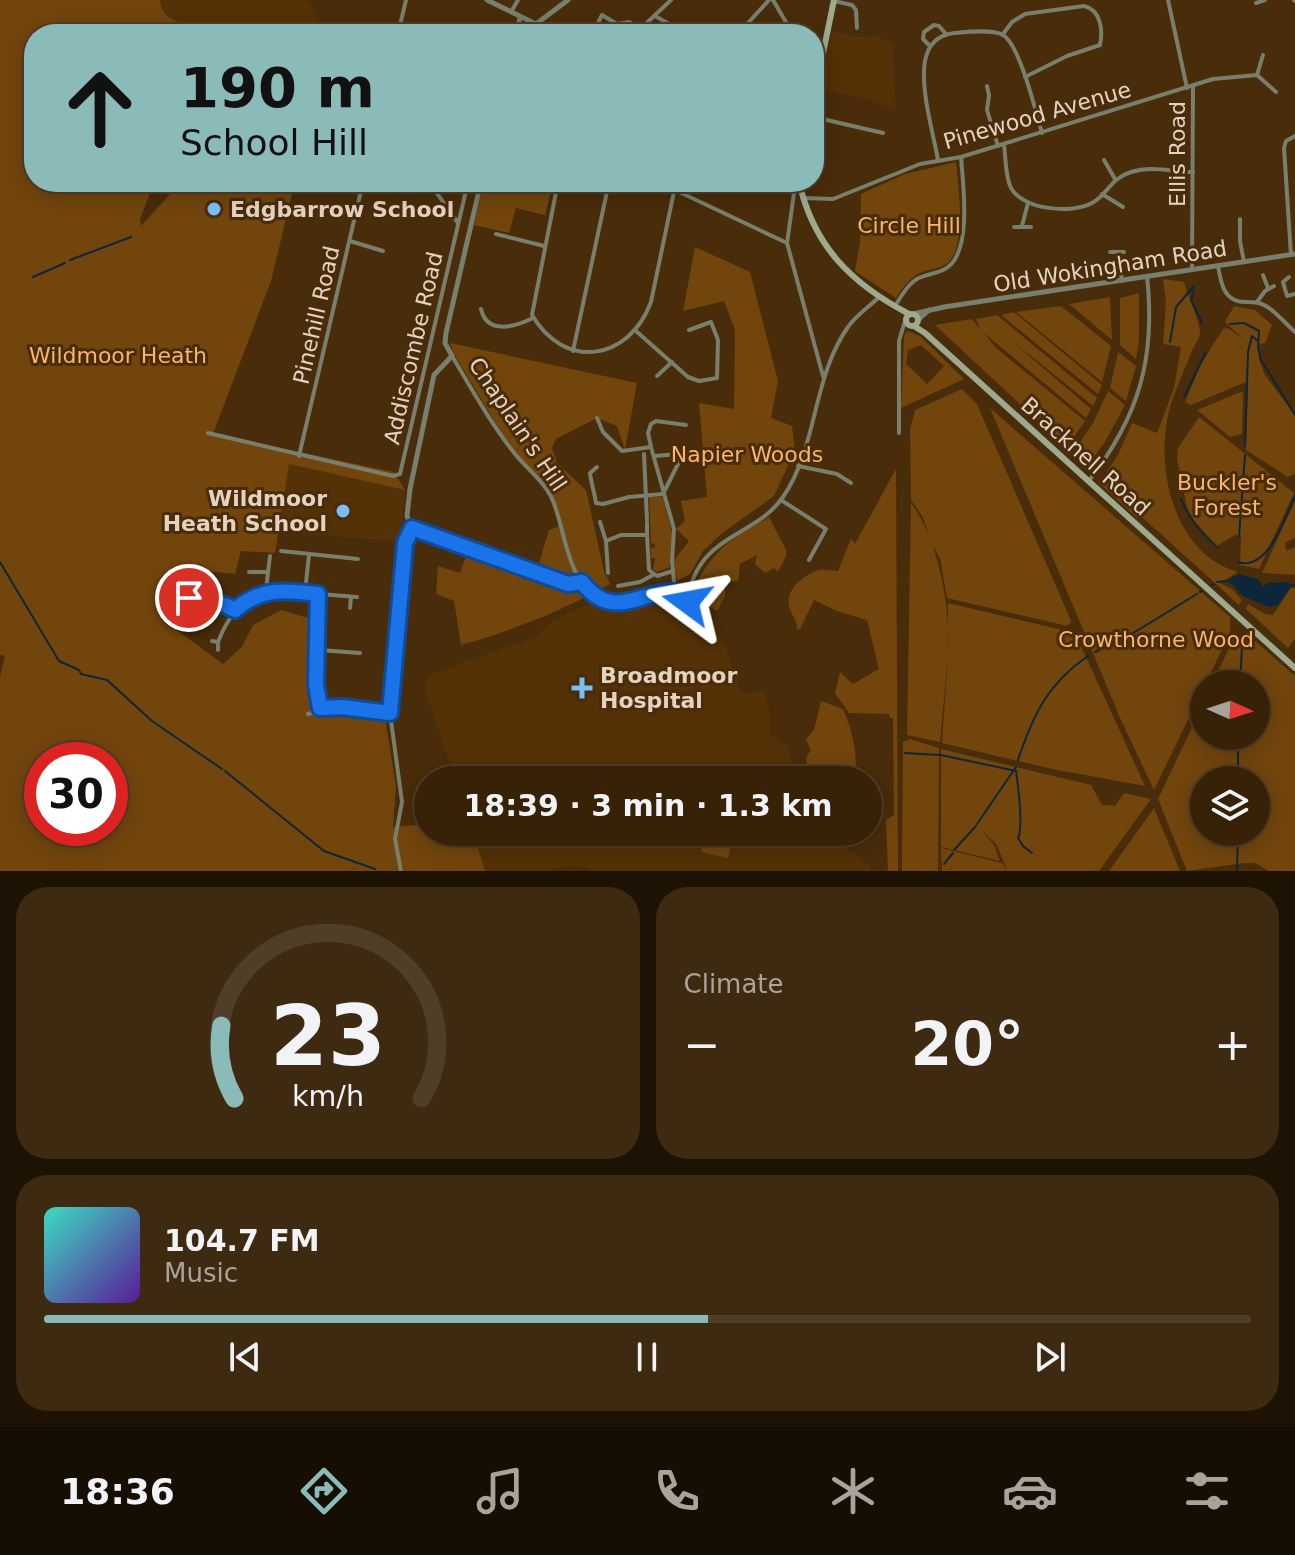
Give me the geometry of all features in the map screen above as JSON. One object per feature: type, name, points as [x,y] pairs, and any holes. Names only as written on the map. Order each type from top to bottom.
[{"type":"main road","points":[[824,40],[834,1]]},
{"type":"main road","name":"Bracknell Road","points":[[802,192],[812,221],[834,257],[854,279],[911,320],[1295,668]]},
{"type":"street","points":[[400,24],[406,0]]},
{"type":"street","points":[[487,0],[536,24],[568,0]]},
{"type":"street","points":[[511,12],[518,0]]},
{"type":"street","points":[[645,24],[671,0]]},
{"type":"street","points":[[748,24],[771,0],[787,24]]},
{"type":"street","name":"Ellis Road","points":[[1168,0],[1190,87],[1192,269]]},
{"type":"street","points":[[1256,3],[1265,0]]},
{"type":"street","points":[[834,1],[852,5],[856,10],[857,28]]},
{"type":"street","points":[[1002,34],[1012,22],[1025,14],[1084,6],[1097,13],[1102,37],[1100,45],[1067,56],[1025,77]]},
{"type":"street","points":[[597,24],[602,15],[617,24]]},
{"type":"street","points":[[654,15],[670,24]]},
{"type":"street","points":[[518,24],[520,18]]},
{"type":"street","points":[[930,46],[923,39],[924,32],[934,25],[946,34]]},
{"type":"street","points":[[938,160],[925,74],[930,46],[946,34],[1002,34]]},
{"type":"street","points":[[1002,34],[1018,57],[1042,133]]},
{"type":"street","points":[[1263,55],[1257,75],[1276,92]]},
{"type":"street","name":"Pinewood Avenue","points":[[803,198],[837,198],[901,170],[961,157],[1222,77],[1257,75]]},
{"type":"street","points":[[987,86],[987,110],[998,146]]},
{"type":"street","points":[[824,119],[883,133]]},
{"type":"street","points":[[1293,255],[1284,148],[1286,141],[1295,136]]},
{"type":"street","points":[[1004,144],[1011,189],[1028,203],[1054,209],[1092,204],[1116,179],[1146,169],[1193,172]]},
{"type":"street","points":[[896,307],[914,280],[940,272],[952,264],[960,252],[964,211],[961,157]]},
{"type":"street","points":[[1104,160],[1116,179]]},
{"type":"street","name":"Pinehill Road","points":[[299,456],[361,192]]},
{"type":"street","points":[[436,192],[458,223]]},
{"type":"street","name":"Addiscombe Road","points":[[299,456],[393,476],[400,474],[466,192]]},
{"type":"street","points":[[479,192],[446,333],[445,343],[452,356],[434,375],[407,516],[412,528],[568,584],[582,582],[595,595],[622,603],[675,591],[688,599],[708,554],[781,500],[809,438],[824,376],[847,328],[879,296]]},
{"type":"street","points":[[481,309],[489,325],[501,327],[521,324],[533,316],[556,192]]},
{"type":"street","points":[[573,351],[607,192]]},
{"type":"street","points":[[533,316],[553,340],[573,351],[598,352],[626,340],[645,319],[651,302],[675,192]]},
{"type":"street","points":[[679,192],[787,243]]},
{"type":"street","points":[[794,192],[787,243],[824,376]]},
{"type":"street","points":[[1102,194],[1123,207]]},
{"type":"street","points":[[1022,226],[1028,203]]},
{"type":"street","points":[[1240,219],[1244,262]]},
{"type":"street","points":[[1014,227],[1031,227]]},
{"type":"street","points":[[496,234],[544,246]]},
{"type":"street","points":[[350,241],[383,251]]},
{"type":"street","points":[[1110,252],[1121,252],[1122,281]]},
{"type":"street","name":"Old Wokingham Road","points":[[911,320],[930,309],[1293,255]]},
{"type":"street","points":[[1218,266],[1223,290],[1228,296],[1237,302],[1257,302],[1265,306],[1295,332]]},
{"type":"street","points":[[1257,302],[1271,287],[1263,275]]},
{"type":"street","points":[[1088,482],[1124,430],[1143,381],[1150,326],[1147,276]]},
{"type":"street","points":[[1289,277],[1283,282],[1284,291],[1287,296],[1295,294]]},
{"type":"street","points":[[899,433],[899,341],[901,331],[911,320]]},
{"type":"street","points":[[689,330],[714,321],[718,340],[718,385]]},
{"type":"street","points":[[636,331],[688,377],[696,380],[717,378]]},
{"type":"street","name":"Chaplain's Hill","points":[[452,356],[513,452],[552,498],[561,535],[582,582]]},
{"type":"street","points":[[657,376],[672,362]]},
{"type":"street","points":[[597,418],[603,432],[622,451],[651,447]]},
{"type":"street","points":[[675,591],[674,529],[648,433],[651,424],[656,421],[686,425]]},
{"type":"street","points":[[208,433],[299,456]]},
{"type":"street","points":[[655,456],[673,453],[680,460],[664,493]]},
{"type":"street","points":[[644,454],[649,570],[653,575]]},
{"type":"street","points":[[798,466],[837,474],[851,483]]},
{"type":"street","points":[[597,467],[589,477],[594,485],[596,503],[664,493]]},
{"type":"street","points":[[781,500],[826,529],[809,560]]},
{"type":"street","points":[[600,522],[606,541],[608,573]]},
{"type":"street","points":[[401,871],[395,839],[402,802],[390,713],[405,543],[412,528]]},
{"type":"street","points":[[606,541],[621,535],[647,535]]},
{"type":"street","points":[[281,551],[358,559]]},
{"type":"street","points":[[305,592],[309,554]]},
{"type":"street","points":[[266,592],[270,556]]},
{"type":"street","points":[[618,586],[673,571]]},
{"type":"street","points":[[249,572],[268,572]]},
{"type":"street","points":[[218,650],[215,641],[235,610],[266,592],[275,590],[354,597],[350,608]]},
{"type":"street","points":[[318,594],[316,684],[320,708]]},
{"type":"street","points":[[189,598],[235,610]]},
{"type":"street","points":[[319,650],[352,649],[360,653]]},
{"type":"street","points":[[308,714],[320,708],[342,707],[390,713]]},
{"type":"shaded area","points":[[149,0],[308,0],[321,24],[145,24]]},
{"type":"shaded area","points":[[832,32],[882,37],[882,40],[893,42],[896,111],[868,99],[824,90],[824,70]]},
{"type":"shaded area","name":"Wildmoor Heath School","points":[[289,464],[405,490],[401,542],[278,531]]},
{"type":"shaded area","name":"Broadmoor Hospital","points":[[670,597],[693,615],[716,619],[740,689],[746,694],[765,693],[769,707],[769,734],[788,746],[795,766],[450,766],[425,690],[429,675],[538,636],[549,624],[587,605],[636,608]]},
{"type":"shaded area","points":[[477,846],[847,846],[872,871],[593,871],[582,866],[563,866],[549,871],[485,871]]},
{"type":"green space","name":"Wildmoor Heath","points":[[0,0],[160,0],[165,13],[183,24],[24,24],[24,192],[150,192],[140,219],[141,226],[172,192],[293,192],[271,281],[213,434],[394,472],[405,490],[289,464],[275,553],[241,551],[235,574],[187,569],[174,628],[223,664],[242,647],[253,625],[281,610],[309,618],[314,699],[322,715],[343,712],[385,718],[396,786],[393,827],[414,825],[414,846],[477,846],[485,871],[0,871],[0,677],[5,656],[0,655]]},
{"type":"green space","name":"Circle Hill","points":[[956,162],[960,216],[953,256],[943,266],[914,277],[896,298],[855,271],[860,242],[861,194],[905,174]]},
{"type":"green space","points":[[482,192],[551,192],[545,215],[516,208],[509,233],[474,225]]},
{"type":"green space","name":"Napier Woods","points":[[695,247],[750,272],[778,381],[771,418],[792,426],[795,451],[774,496],[721,534],[703,551],[690,574],[677,581],[674,560],[689,541],[676,529],[685,521],[681,501],[707,497],[699,403],[734,409],[735,330],[724,301],[683,311]]},
{"type":"green space","name":"Buckler's Forest","points":[[1163,279],[1184,282],[1200,329],[1170,407],[1166,430],[1167,480],[1183,527],[1197,546],[1215,562],[1238,572],[1220,583],[1233,590],[1242,600],[1239,605],[1141,516],[1137,518],[1099,483],[1118,455],[1132,423],[1157,433],[1174,388],[1181,347],[1163,344],[1166,302]]},
{"type":"green space","points":[[1139,293],[1136,359],[1120,345],[1120,298]]},
{"type":"green space","points":[[1110,297],[1112,340],[1069,304]]},
{"type":"green space","points":[[1061,306],[1111,346],[1102,382],[1016,312]]},
{"type":"green space","points":[[1234,306],[1255,310],[1272,325],[1265,343],[1259,344],[1259,359],[1265,375],[1295,415],[1295,474],[1288,477],[1246,450],[1248,381],[1191,405],[1185,402],[1201,364],[1223,329],[1228,328],[1244,340],[1225,322]]},
{"type":"green space","points":[[1014,312],[1102,385],[1098,394],[1001,315]]},
{"type":"green space","points":[[997,315],[1097,398],[1093,406],[1006,336],[1091,409],[1086,418],[984,333],[995,347],[1085,421],[1067,448],[935,325],[972,319],[980,329],[976,319]]},
{"type":"green space","points":[[907,331],[920,336],[964,379],[901,408],[904,336]],"holes":[[[921,345],[944,366],[927,384],[906,364],[908,350]]]},
{"type":"green space","points":[[450,343],[637,383],[625,450],[617,426],[597,418],[556,439],[552,448],[557,463],[586,490],[604,571],[610,584],[537,619],[461,645],[454,601],[436,594],[438,566],[460,573],[471,543],[538,567],[549,530],[559,526],[552,498],[513,452]]},
{"type":"green space","points":[[1118,352],[1136,366],[1126,401],[1110,388]]},
{"type":"green space","name":"Crowthorne Wood","points":[[962,389],[977,404],[1069,616],[1071,622],[1067,626],[947,598],[940,558],[932,545],[923,517],[911,500],[910,430],[915,410]]},
{"type":"green space","points":[[1108,391],[1125,405],[1105,442],[1087,466],[1073,453],[1093,423]]},
{"type":"green space","name":"Buckler's Forest","points":[[1243,391],[1242,434],[1230,437],[1197,410]]},
{"type":"green space","name":"Crowthorne Wood","points":[[990,408],[1230,617],[1230,633],[1212,670],[1190,670],[1190,716],[1154,790],[1121,720]]},
{"type":"green space","name":"Buckler's Forest","points":[[1199,417],[1294,493],[1259,569],[1240,565],[1241,536],[1235,535],[1217,546],[1187,508],[1177,459],[1178,448]]},
{"type":"green space","points":[[896,469],[898,871],[888,871],[886,820],[894,815],[893,718],[889,714],[849,713],[835,693],[840,672],[853,684],[879,669],[867,620],[814,600],[800,629],[797,629],[789,600],[793,588],[808,575],[819,570],[838,571],[851,539],[855,544]]},
{"type":"green space","points":[[649,497],[663,497],[672,533],[670,567],[657,572],[653,569],[655,558],[651,558],[651,548],[655,548],[655,544],[651,543]]},
{"type":"green space","name":"Buckler's Forest","points":[[1295,501],[1295,538],[1285,543],[1286,551],[1295,547],[1295,575],[1262,573]]},
{"type":"green space","name":"Crowthorne Wood","points":[[911,503],[929,535],[941,574],[948,628],[948,603],[1075,633],[1145,786],[1052,769],[942,743],[948,655],[940,742],[907,735]]},
{"type":"green space","points":[[769,517],[786,550],[778,572],[774,568],[765,573],[755,564],[757,555],[740,564],[738,581],[726,582],[725,596],[717,611],[696,600],[693,588],[717,553]]},
{"type":"green space","points":[[1291,588],[1295,588],[1295,639],[1288,648],[1246,609],[1248,604],[1273,615]]},
{"type":"green space","name":"Crowthorne Wood","points":[[1247,634],[1295,676],[1295,871],[1268,871],[1256,863],[1244,863],[1187,871],[1158,799],[1190,732],[1190,750],[1270,750],[1270,670],[1219,670],[1235,636]]},
{"type":"green space","points":[[821,701],[843,709],[850,726],[856,766],[807,766],[806,758],[811,750],[806,739],[814,730]]},
{"type":"green space","points":[[910,739],[939,748],[938,871],[902,871],[903,742]]},
{"type":"green space","points":[[941,749],[1091,785],[1102,805],[1115,806],[1124,793],[1151,799],[1099,871],[942,871],[941,848],[1002,863],[1007,869],[996,844],[981,829],[994,845],[1000,861],[941,847]]},
{"type":"green space","points":[[1154,808],[1180,871],[1109,871]]},
{"type":"green space","points":[[702,846],[731,846],[728,858],[701,852]]},
{"type":"water","points":[[1239,574],[1258,579],[1263,587],[1267,583],[1288,582],[1291,587],[1278,605],[1269,607],[1245,597],[1234,585],[1225,581]]},
{"type":"waterway","points":[[70,260],[131,237]]},
{"type":"waterway","points":[[33,277],[65,263]]},
{"type":"waterway","points":[[1170,342],[1176,307],[1194,286]]},
{"type":"waterway","points":[[1194,291],[1191,300],[1202,323]]},
{"type":"waterway","points":[[1230,324],[1244,323],[1259,331],[1261,360],[1295,415]]},
{"type":"waterway","points":[[1245,446],[1248,352],[1252,336],[1258,341]]},
{"type":"waterway","points":[[1184,397],[1206,352]]},
{"type":"waterway","points":[[1239,537],[1245,455]]},
{"type":"waterway","points":[[1238,562],[1249,563],[1267,551],[1295,496]]},
{"type":"waterway","points":[[1181,499],[1196,526],[1218,548]]},
{"type":"waterway","points":[[0,562],[59,661],[79,670],[81,674],[107,680],[152,721],[222,769]]},
{"type":"waterway","points":[[1217,582],[1225,581]]},
{"type":"waterway","points":[[1290,585],[1295,585]]},
{"type":"waterway","points":[[1095,652],[1197,594]]},
{"type":"waterway","points":[[1241,670],[1242,646]]},
{"type":"waterway","points":[[1018,760],[1036,714],[1052,689],[1088,656]]},
{"type":"waterway","points":[[1238,750],[1238,766]]},
{"type":"waterway","points":[[905,753],[939,755]]},
{"type":"waterway","points":[[941,755],[1016,771],[1021,815],[1018,838],[1032,853]]},
{"type":"waterway","points":[[977,824],[1016,767]]},
{"type":"waterway","points":[[225,771],[324,851],[375,869]]},
{"type":"waterway","points":[[954,850],[976,826]]},
{"type":"waterway","points":[[1237,871],[1238,846]]},
{"type":"waterway","points":[[944,864],[953,853]]},
{"type":"place","name":"Edgbarrow School","points":[[214,209]]},
{"type":"place","name":"Wildmoor Heath School","points":[[343,511]]},
{"type":"place","name":"Broadmoor Hospital","points":[[582,688]]},
{"type":"route","points":[[189,598],[235,610],[257,595],[275,590],[318,594],[316,684],[320,708],[342,707],[390,713],[405,543],[412,528],[568,584],[582,582],[603,599],[634,602],[671,590],[688,596],[687,602]]}]
